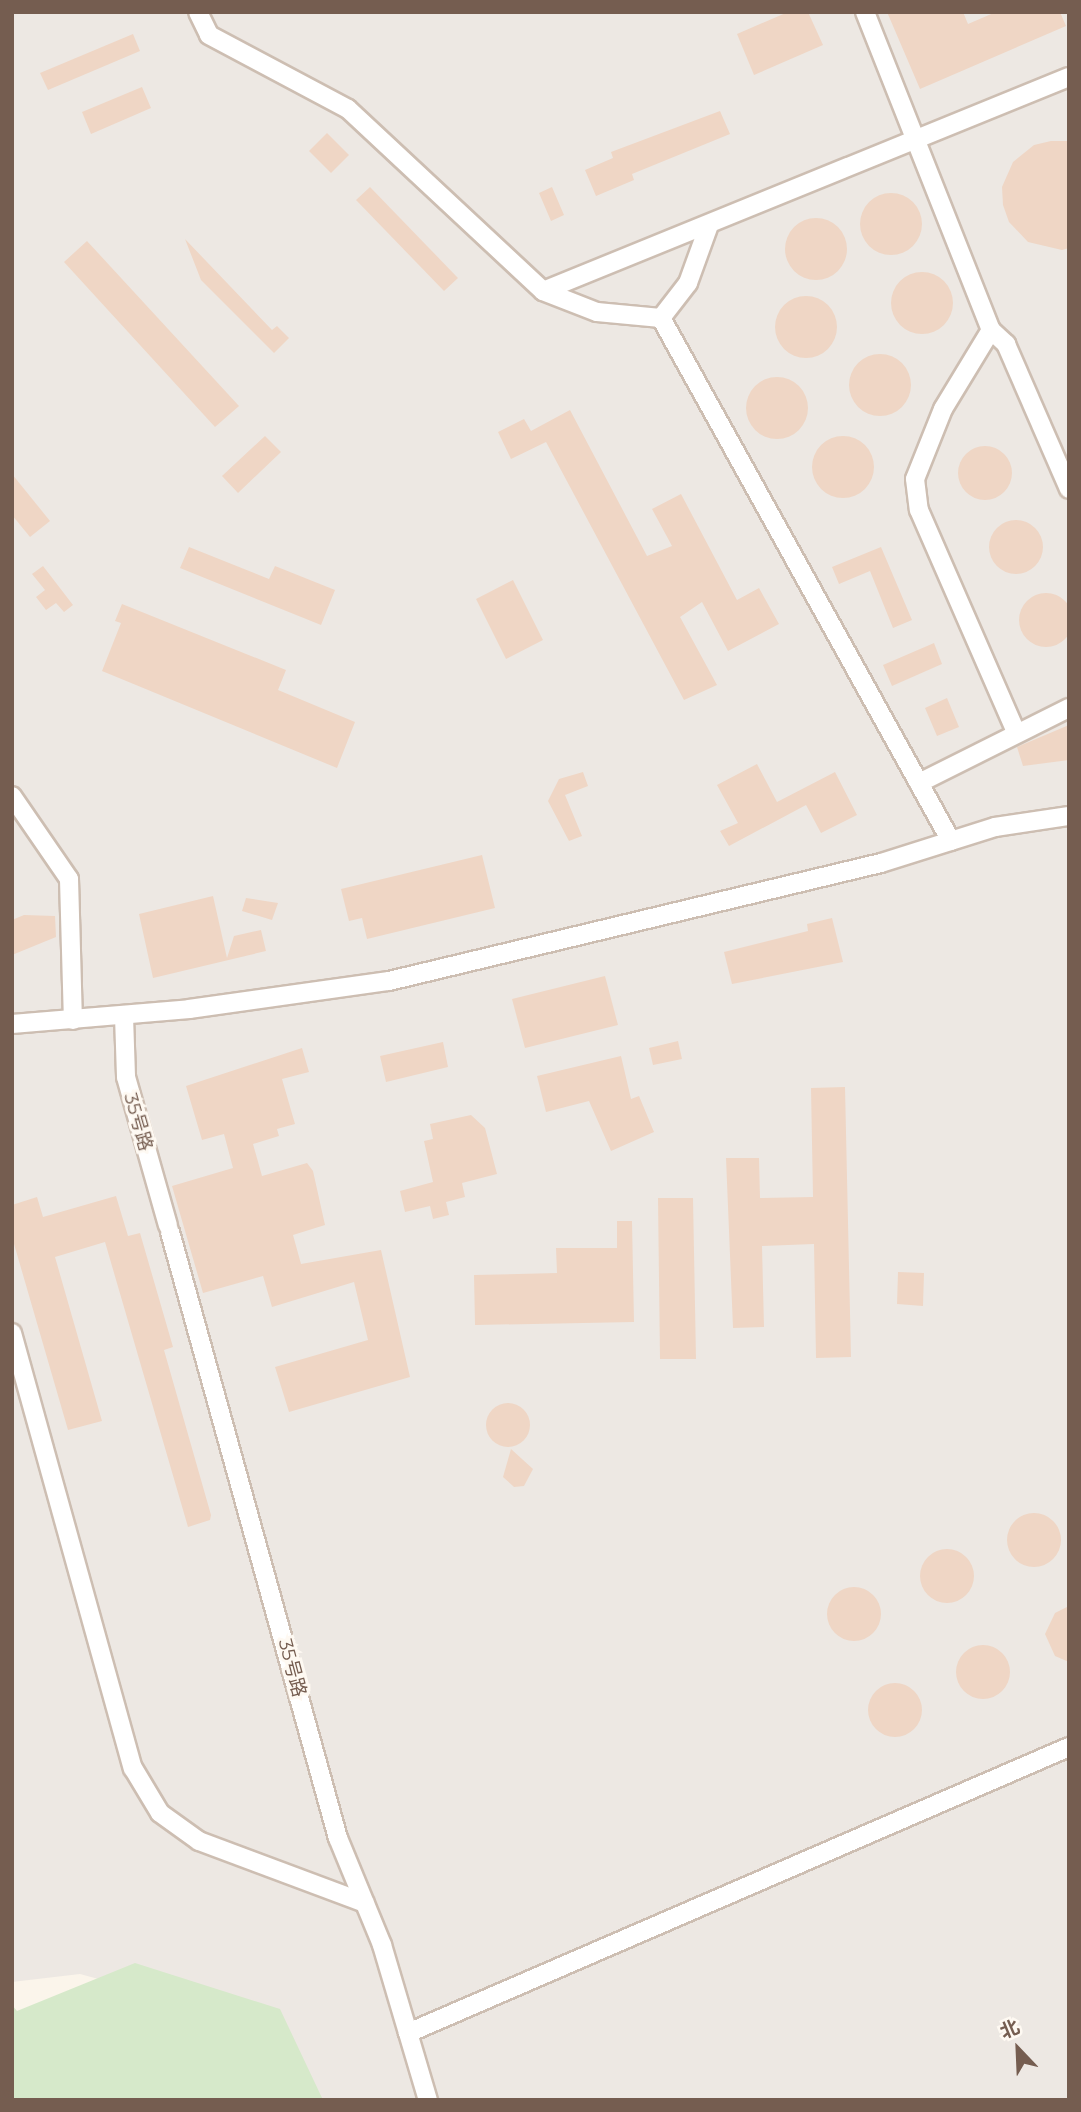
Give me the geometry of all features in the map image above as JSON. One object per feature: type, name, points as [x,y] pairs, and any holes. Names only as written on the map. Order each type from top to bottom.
[{"type":"street","points":[[198,12],[209,35],[348,109],[543,291],[597,312],[661,318]]},
{"type":"street","points":[[865,12],[991,330],[1006,344],[1069,489]]},
{"type":"street","points":[[543,291],[918,142],[1069,77]]},
{"type":"street","points":[[661,318],[688,283],[709,225]]},
{"type":"street","points":[[661,318],[951,841]]},
{"type":"street","points":[[991,330],[943,409],[915,479],[919,510],[1016,732]]},
{"type":"street","points":[[919,783],[1016,732],[1069,708]]},
{"type":"street","points":[[12,796],[69,879],[73,1020]]},
{"type":"street","points":[[12,1024],[124,1016],[389,981],[881,863],[995,827],[1069,816]]},
{"type":"street","name":"35号路","points":[[124,1016],[126,1077],[338,1838],[365,1903],[428,2100]]},
{"type":"street","points":[[12,1333],[133,1768],[160,1813],[199,1841],[365,1903]]},
{"type":"street","points":[[408,2033],[1069,1747]]},
{"type":"shaded area","points":[[12,12],[1069,12],[1069,2100],[306,2100],[278,2028],[80,1974],[12,1982]]},
{"type":"green space","points":[[135,1963],[280,2009],[323,2100],[12,2100],[12,2005],[17,2011]]},
{"type":"building","points":[[788,12],[808,12],[823,45],[754,75],[737,34]]},
{"type":"building","points":[[887,12],[963,12],[968,24],[996,12],[1060,12],[1066,26],[920,89]]},
{"type":"building","points":[[133,34],[140,51],[48,90],[40,73]]},
{"type":"building","points":[[142,87],[151,108],[91,134],[82,112]]},
{"type":"building","points":[[720,111],[730,134],[632,174],[634,180],[596,196],[585,170],[613,158],[611,152]]},
{"type":"building","points":[[327,133],[349,155],[331,173],[309,151]]},
{"type":"building","points":[[1069,141],[1069,248],[1062,250],[1028,242],[1009,222],[1003,205],[1002,187],[1013,162],[1034,145]]},
{"type":"building","points":[[370,187],[458,278],[444,291],[356,200]]},
{"type":"building","points":[[552,187],[564,215],[551,221],[539,193]]},
{"type":"building","points":[[891,193],[913,202],[922,224],[913,246],[891,255],[869,246],[860,224],[869,202]]},
{"type":"building","points":[[816,218],[828,220],[838,227],[845,237],[845,261],[838,271],[828,278],[816,280],[804,278],[794,271],[787,261],[785,249],[787,237],[794,227],[804,220]]},
{"type":"building","points":[[185,239],[272,330],[277,326],[289,338],[274,353],[201,280]]},
{"type":"building","points":[[87,241],[239,406],[215,427],[64,262]]},
{"type":"building","points":[[922,272],[944,281],[953,303],[944,325],[922,334],[900,325],[891,303],[900,281]]},
{"type":"building","points":[[806,296],[828,305],[837,327],[828,349],[806,358],[784,349],[775,327],[784,305]]},
{"type":"building","points":[[880,354],[902,363],[911,385],[902,407],[880,416],[858,407],[849,385],[858,363]]},
{"type":"building","points":[[777,377],[799,386],[808,408],[799,430],[777,439],[755,430],[746,408],[755,386]]},
{"type":"building","points":[[570,410],[647,556],[672,546],[652,509],[681,494],[737,600],[759,588],[779,624],[728,651],[702,602],[680,617],[717,685],[684,700],[546,442],[511,459],[498,432],[524,419],[531,431]]},
{"type":"building","points":[[265,436],[281,452],[238,493],[222,476]]},
{"type":"building","points":[[843,436],[865,445],[874,467],[865,489],[843,498],[821,489],[812,467],[821,445]]},
{"type":"building","points":[[990,446],[1000,450],[1008,458],[1012,473],[1008,488],[1000,496],[980,500],[970,496],[962,488],[958,468],[962,458],[970,450]]},
{"type":"building","points":[[12,474],[50,521],[30,537],[12,515]]},
{"type":"building","points":[[1021,520],[1031,524],[1039,532],[1043,547],[1039,562],[1031,570],[1011,574],[1001,570],[993,562],[989,542],[993,532],[1001,524]]},
{"type":"building","points":[[189,547],[269,579],[275,566],[335,590],[321,625],[180,568]]},
{"type":"building","points":[[881,547],[912,620],[893,628],[870,571],[839,584],[832,567]]},
{"type":"building","points":[[43,566],[73,605],[64,612],[56,603],[46,610],[36,597],[45,590],[32,574]]},
{"type":"building","points":[[513,580],[543,640],[506,659],[476,599]]},
{"type":"building","points":[[1046,593],[1065,601],[1073,620],[1065,639],[1046,647],[1027,639],[1019,620],[1027,601]]},
{"type":"building","points":[[122,604],[286,670],[278,690],[355,722],[337,768],[102,671],[121,623],[115,621]]},
{"type":"building","points":[[934,643],[942,664],[892,686],[883,665]]},
{"type":"building","points":[[947,698],[959,727],[937,736],[925,708]]},
{"type":"building","points":[[1069,725],[1069,760],[1023,766],[1017,747]]},
{"type":"building","points":[[757,764],[777,802],[835,772],[857,815],[821,833],[806,805],[729,846],[720,831],[738,823],[717,785]]},
{"type":"building","points":[[583,772],[588,786],[565,795],[582,836],[569,841],[548,801],[559,779]]},
{"type":"building","points":[[482,855],[495,908],[367,939],[362,918],[349,921],[341,889]]},
{"type":"building","points":[[213,896],[227,958],[234,936],[261,930],[266,951],[153,978],[139,914]]},
{"type":"building","points":[[246,898],[278,903],[272,920],[242,911]]},
{"type":"building","points":[[24,915],[55,916],[56,937],[12,955],[12,920]]},
{"type":"building","points":[[832,918],[843,962],[732,984],[724,952],[808,931],[807,924]]},
{"type":"building","points":[[605,976],[618,1025],[525,1048],[512,999]]},
{"type":"building","points":[[678,1041],[682,1059],[653,1065],[649,1048]]},
{"type":"building","points":[[443,1042],[448,1067],[386,1082],[380,1056]]},
{"type":"building","points":[[302,1048],[309,1072],[282,1079],[295,1124],[277,1129],[279,1136],[253,1144],[262,1176],[307,1163],[313,1171],[325,1225],[293,1235],[301,1264],[381,1250],[410,1377],[289,1412],[275,1367],[368,1340],[354,1282],[272,1307],[263,1276],[203,1293],[172,1186],[233,1168],[224,1134],[202,1140],[186,1086]]},
{"type":"building","points":[[621,1056],[631,1099],[639,1096],[654,1132],[611,1151],[589,1101],[546,1112],[537,1076]]},
{"type":"building","points":[[845,1087],[851,1357],[816,1358],[814,1244],[762,1246],[764,1327],[733,1328],[726,1158],[759,1158],[760,1198],[813,1197],[811,1088]]},
{"type":"building","points":[[471,1115],[485,1128],[497,1174],[462,1183],[465,1197],[446,1202],[449,1215],[433,1219],[430,1206],[405,1212],[400,1191],[433,1182],[424,1141],[433,1139],[430,1124]]},
{"type":"building","points":[[116,1196],[128,1236],[140,1233],[173,1347],[164,1350],[211,1515],[210,1520],[188,1527],[105,1242],[55,1257],[102,1421],[68,1430],[12,1237],[12,1205],[37,1197],[43,1217]]},
{"type":"building","points":[[658,1198],[693,1198],[696,1359],[660,1359]]},
{"type":"building","points":[[617,1221],[632,1221],[634,1322],[475,1325],[474,1275],[557,1273],[556,1248],[617,1248]]},
{"type":"building","points":[[898,1272],[924,1273],[923,1306],[897,1304]]},
{"type":"building","points":[[508,1403],[517,1404],[524,1409],[529,1416],[529,1434],[524,1441],[517,1446],[508,1447],[499,1446],[492,1441],[487,1434],[486,1425],[487,1416],[492,1409],[499,1404]]},
{"type":"building","points":[[511,1449],[533,1469],[524,1486],[514,1487],[503,1477]]},
{"type":"building","points":[[1034,1513],[1053,1521],[1061,1540],[1053,1559],[1034,1567],[1015,1559],[1007,1540],[1015,1521]]},
{"type":"building","points":[[947,1549],[966,1557],[974,1576],[966,1595],[947,1603],[928,1595],[920,1576],[928,1557]]},
{"type":"building","points":[[854,1587],[873,1595],[881,1614],[873,1633],[854,1641],[835,1633],[827,1614],[835,1595]]},
{"type":"building","points":[[1069,1606],[1069,1662],[1055,1656],[1045,1634],[1055,1613]]},
{"type":"building","points":[[983,1645],[1002,1653],[1010,1672],[1002,1691],[983,1699],[964,1691],[956,1672],[964,1653]]},
{"type":"building","points":[[895,1683],[914,1691],[922,1710],[914,1729],[895,1737],[876,1729],[868,1710],[876,1691]]}]
